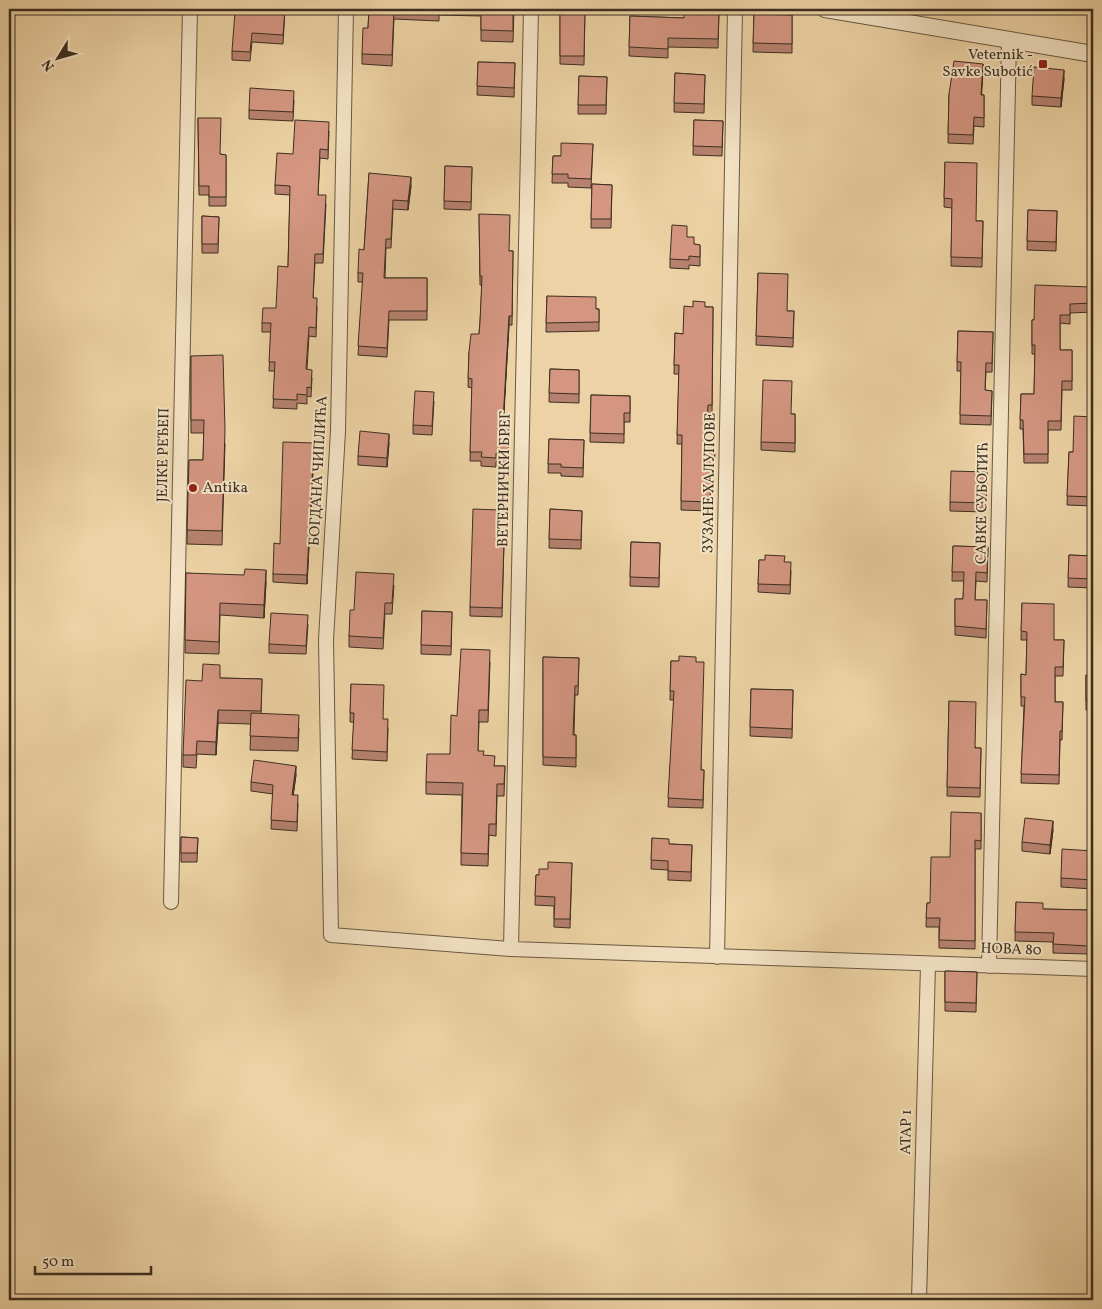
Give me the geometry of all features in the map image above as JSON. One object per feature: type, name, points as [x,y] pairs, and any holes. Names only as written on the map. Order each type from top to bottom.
[{"type":"street","name":"ЈЕЛКЕ РЕЂЕП","points":[[171,902],[190,9]]},
{"type":"street","name":"БОГДАНА ЧИПЛИЋА","points":[[331,935],[326,640],[338,431],[346,9]]},
{"type":"street","name":"ВЕТЕРНИЧКИ БРЕГ","points":[[511,949],[531,9]]},
{"type":"street","name":"ЗУЗАНЕ ХАЛУПОВЕ","points":[[717,957],[734,9]]},
{"type":"street","points":[[825,9],[1093,54]]},
{"type":"street","name":"САВКЕ СУБОТИЋ","points":[[989,966],[1009,40]]},
{"type":"street","name":"НОВА 80","points":[[331,935],[511,949],[928,965],[1093,969]]},
{"type":"street","name":"АТАР 1","points":[[919,1300],[928,965]]},
{"type":"building","points":[[257,9],[285,9],[283,35],[252,33],[250,52],[232,51],[235,12],[257,14]]},
{"type":"building","points":[[369,9],[394,9],[392,55],[362,54],[363,28],[368,28]]},
{"type":"building","points":[[397,9],[439,9],[439,10]]},
{"type":"building","points":[[481,9],[513,9],[513,31],[481,30]]},
{"type":"building","points":[[560,9],[585,9],[584,56],[560,56]]},
{"type":"building","points":[[684,9],[719,11],[718,39],[668,38],[668,49],[629,47],[630,16],[684,18]]},
{"type":"building","points":[[754,14],[792,15],[792,44],[753,43]]},
{"type":"building","points":[[954,61],[983,64],[981,95],[984,95],[984,118],[974,117],[973,135],[948,134],[949,94]]},
{"type":"building","points":[[478,62],[515,63],[514,88],[477,86]]},
{"type":"building","points":[[1034,67],[1064,70],[1061,98],[1032,96]]},
{"type":"building","points":[[675,73],[705,75],[704,104],[674,103]]},
{"type":"building","points":[[579,76],[607,77],[606,105],[578,105]]},
{"type":"building","points":[[250,88],[294,91],[293,112],[249,110]]},
{"type":"building","points":[[198,118],[221,118],[220,154],[226,155],[226,197],[209,197],[209,186],[199,186]]},
{"type":"building","points":[[295,120],[329,122],[328,150],[320,149],[318,195],[326,195],[323,254],[315,254],[313,298],[317,298],[316,328],[309,327],[306,369],[312,370],[311,388],[307,387],[307,395],[297,394],[297,400],[273,399],[275,362],[269,362],[271,323],[262,323],[263,308],[276,308],[278,266],[288,267],[290,186],[275,185],[277,153],[293,154]]},
{"type":"building","points":[[694,120],[723,121],[722,147],[693,146]]},
{"type":"building","points":[[561,143],[593,144],[591,179],[568,178],[568,174],[552,174],[553,156],[561,156]]},
{"type":"building","points":[[945,162],[977,163],[976,221],[983,221],[982,258],[951,257],[952,199],[944,198]]},
{"type":"building","points":[[445,166],[472,167],[471,202],[444,201]]},
{"type":"building","points":[[369,173],[411,177],[408,201],[393,200],[391,239],[386,239],[384,278],[427,278],[427,311],[389,311],[387,348],[358,346],[363,273],[358,273],[359,249],[364,250]]},
{"type":"building","points":[[592,184],[612,185],[611,219],[591,219]]},
{"type":"building","points":[[1028,210],[1057,211],[1056,242],[1027,241]]},
{"type":"building","points":[[479,214],[510,215],[509,251],[513,251],[512,316],[509,316],[503,422],[509,423],[508,454],[496,453],[496,458],[481,457],[482,452],[470,452],[472,379],[468,378],[469,352],[471,334],[479,334],[482,276],[480,276]]},
{"type":"building","points":[[202,216],[219,217],[218,244],[202,244]]},
{"type":"building","points":[[672,225],[687,226],[687,237],[694,237],[694,244],[700,245],[700,257],[689,256],[689,260],[670,259]]},
{"type":"building","points":[[758,273],[788,274],[787,311],[794,311],[793,338],[756,336]]},
{"type":"building","points":[[1089,274],[1093,274],[1093,303],[1070,304],[1070,315],[1060,315],[1060,350],[1072,350],[1072,381],[1062,381],[1061,421],[1048,421],[1048,454],[1024,454],[1023,420],[1020,420],[1021,394],[1034,394],[1035,345],[1032,345],[1032,320],[1034,320],[1035,285],[1090,287]]},
{"type":"building","points":[[547,296],[596,297],[596,309],[599,309],[599,322],[546,323]]},
{"type":"building","points":[[693,301],[705,302],[705,307],[713,307],[712,405],[708,405],[706,444],[715,445],[714,475],[711,475],[710,502],[681,501],[682,435],[677,435],[679,365],[674,365],[675,333],[683,334],[684,306],[693,307]]},
{"type":"building","points":[[958,331],[993,332],[992,363],[986,363],[985,390],[992,391],[991,416],[960,415],[961,362],[957,362]]},
{"type":"building","points":[[223,355],[225,430],[222,531],[187,530],[189,460],[203,460],[204,420],[191,420],[191,356]]},
{"type":"building","points":[[550,369],[579,370],[579,394],[549,393]]},
{"type":"building","points":[[763,380],[792,381],[791,414],[795,414],[795,443],[761,442]]},
{"type":"building","points":[[415,391],[434,392],[432,426],[413,425]]},
{"type":"building","points":[[591,395],[630,396],[630,413],[624,413],[624,434],[590,433]]},
{"type":"building","points":[[1074,416],[1093,417],[1093,497],[1067,496],[1069,452],[1073,452]]},
{"type":"building","points":[[360,431],[389,434],[387,458],[358,456]]},
{"type":"building","points":[[549,439],[584,440],[583,468],[561,467],[561,464],[548,464]]},
{"type":"building","points":[[283,442],[314,443],[307,575],[273,574],[274,543],[280,544]]},
{"type":"building","points":[[951,471],[987,472],[986,503],[950,502]]},
{"type":"building","points":[[473,509],[500,510],[499,542],[504,542],[502,608],[470,607]]},
{"type":"building","points":[[550,509],[582,511],[581,540],[549,539]]},
{"type":"building","points":[[631,542],[660,543],[659,578],[630,577]]},
{"type":"building","points":[[953,546],[988,547],[987,573],[976,572],[975,600],[987,600],[986,629],[955,626],[955,599],[963,599],[964,572],[952,572]]},
{"type":"building","points":[[765,555],[785,556],[784,562],[791,562],[790,585],[758,584],[759,560],[765,560]]},
{"type":"building","points":[[1069,555],[1093,556],[1093,579],[1068,578]]},
{"type":"building","points":[[245,569],[266,570],[264,605],[220,603],[219,642],[185,640],[186,573],[244,575]]},
{"type":"building","points":[[356,572],[394,574],[392,603],[385,603],[383,638],[349,636],[350,610],[354,610]]},
{"type":"building","points":[[1022,603],[1054,604],[1054,640],[1064,640],[1063,667],[1055,667],[1055,702],[1063,702],[1059,775],[1021,774],[1025,697],[1021,697],[1021,674],[1026,675],[1027,632],[1021,631]]},
{"type":"building","points":[[422,611],[452,612],[451,646],[421,645]]},
{"type":"building","points":[[271,613],[308,615],[306,646],[269,644]]},
{"type":"building","points":[[461,649],[490,650],[488,710],[479,710],[478,751],[484,751],[483,755],[495,756],[494,766],[505,766],[504,784],[497,784],[496,824],[489,824],[488,854],[461,853],[463,783],[426,782],[427,754],[450,754],[451,715],[457,716]]},
{"type":"building","points":[[679,656],[696,657],[696,662],[704,662],[701,770],[704,770],[703,800],[668,798],[674,691],[670,691],[671,661],[679,661]]},
{"type":"building","points":[[543,657],[579,658],[578,686],[575,686],[573,735],[576,735],[576,758],[543,757]]},
{"type":"building","points":[[203,664],[220,665],[220,678],[262,679],[261,711],[218,710],[216,742],[197,741],[196,755],[183,755],[186,680],[202,681]]},
{"type":"building","points":[[1086,675],[1093,675],[1093,700],[1086,701]]},
{"type":"building","points":[[351,684],[384,685],[383,719],[388,719],[387,752],[352,750],[354,713],[350,713]]},
{"type":"building","points":[[751,689],[793,690],[792,729],[750,727]]},
{"type":"building","points":[[949,701],[976,702],[975,748],[981,748],[980,788],[947,787]]},
{"type":"building","points":[[251,713],[299,715],[298,738],[250,736]]},
{"type":"building","points":[[254,760],[296,766],[292,795],[298,795],[297,822],[271,820],[273,785],[251,782]]},
{"type":"building","points":[[951,812],[981,813],[981,841],[975,840],[975,941],[939,940],[940,918],[926,918],[927,903],[930,903],[931,857],[950,857]]},
{"type":"building","points":[[1025,818],[1053,821],[1050,845],[1022,842]]},
{"type":"building","points":[[181,837],[198,838],[197,853],[181,853]]},
{"type":"building","points":[[652,838],[669,839],[669,844],[692,845],[691,872],[668,871],[668,861],[651,860]]},
{"type":"building","points":[[1062,849],[1093,851],[1093,880],[1061,878]]},
{"type":"building","points":[[548,862],[572,863],[570,919],[554,919],[555,897],[535,896],[536,875],[539,875],[539,869],[548,869]]},
{"type":"building","points":[[1016,902],[1043,903],[1043,909],[1089,910],[1088,946],[1053,944],[1054,933],[1015,932]]},
{"type":"building","points":[[945,971],[977,972],[976,1003],[945,1002]]},
{"type":"place","name":"Veternik - Savke Subotić","points":[[1043,64]]},
{"type":"place","name":"Antika","points":[[193,488]]}]
